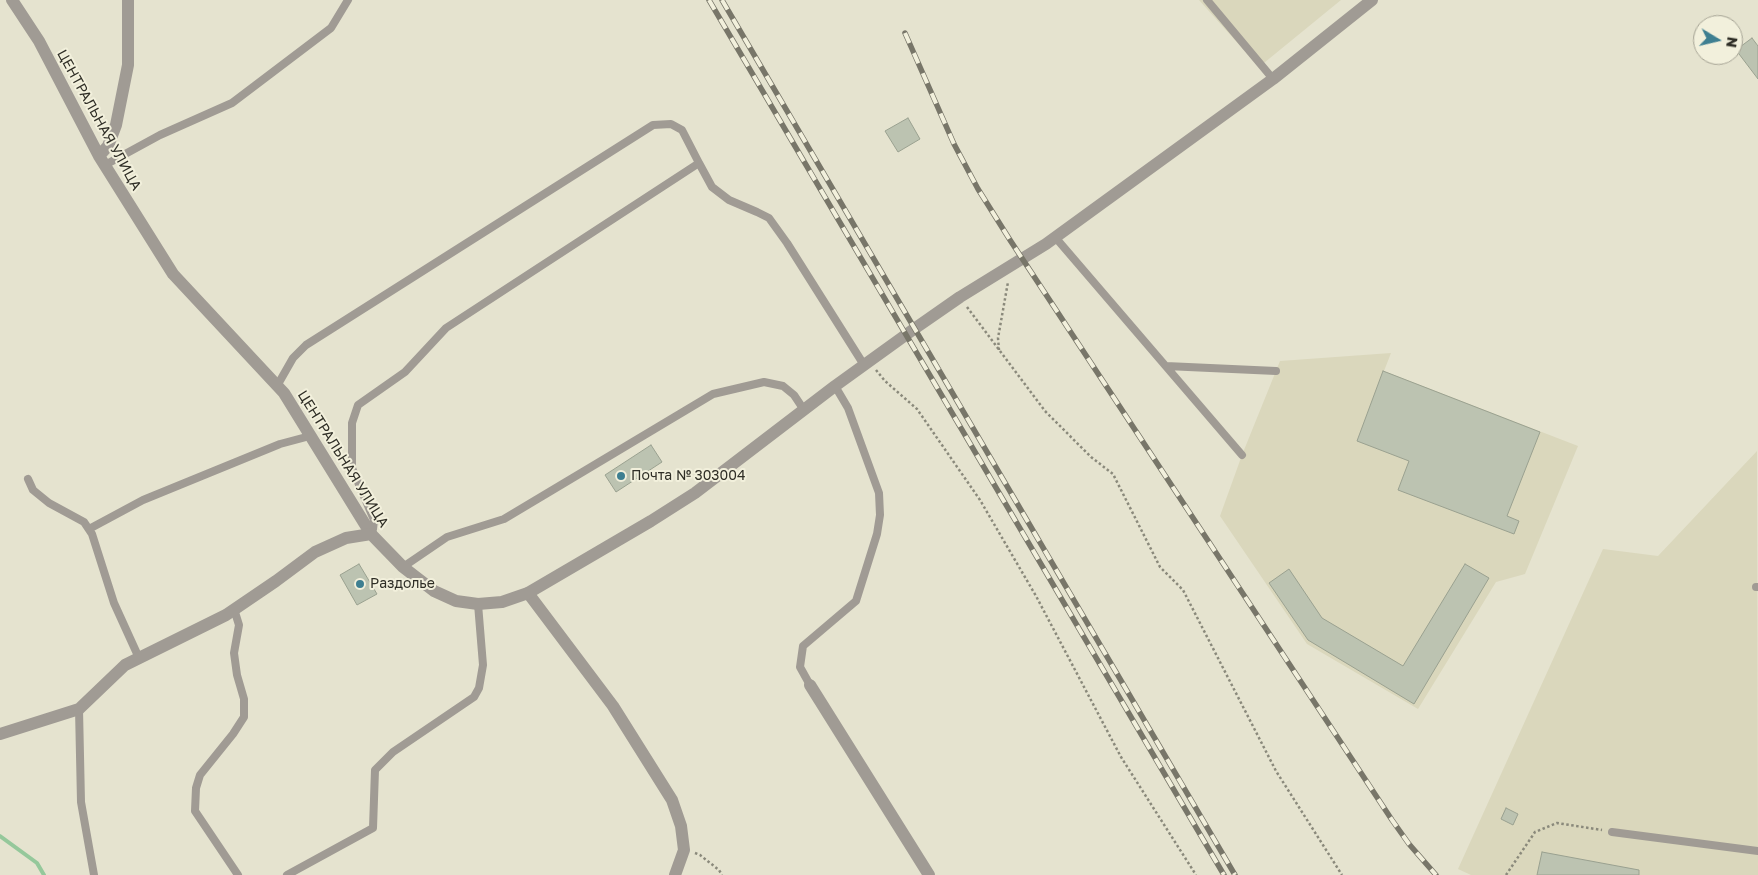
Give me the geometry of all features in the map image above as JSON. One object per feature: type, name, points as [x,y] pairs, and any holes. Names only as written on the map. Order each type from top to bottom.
[{"type":"street","name":"ЦЕНТРАЛЬНАЯ УЛИЦА","points":[[12,0],[39,41],[102,161],[172,274],[284,393],[371,534],[403,567],[434,591],[456,601],[478,604],[502,602],[528,593],[695,493],[866,363],[960,297],[1055,237],[1273,79],[1372,0]]},
{"type":"street","points":[[102,161],[116,125],[128,65],[128,0]]},
{"type":"street","points":[[0,734],[79,709],[125,665],[226,615],[315,552],[346,538],[371,534]]},
{"type":"street","points":[[528,593],[613,706],[672,800],[681,826],[684,850],[675,875]]},
{"type":"street","points":[[810,685],[929,875]]},
{"type":"lane","points":[[102,161],[232,103],[331,28],[348,0]]},
{"type":"lane","points":[[1207,0],[1273,79]]},
{"type":"lane","points":[[277,386],[293,358],[306,345],[653,124],[671,124],[682,130],[712,187],[728,200],[768,218],[788,243],[866,363]]},
{"type":"lane","points":[[371,534],[374,520],[352,468],[352,423],[358,406],[405,372],[446,328],[698,163]]},
{"type":"lane","points":[[1055,237],[1242,455]]},
{"type":"lane","points":[[1166,366],[1276,372]]},
{"type":"lane","points":[[403,567],[447,537],[504,519],[713,394],[764,382],[783,386],[794,396],[804,410]]},
{"type":"lane","points":[[810,685],[800,667],[803,646],[856,601],[877,534],[880,516],[879,493],[848,408],[835,386]]},
{"type":"lane","points":[[88,529],[143,500],[280,444],[310,436]]},
{"type":"lane","points":[[28,479],[34,490],[49,503],[84,522],[92,534],[114,603],[139,658]]},
{"type":"lane","points":[[287,875],[373,828],[376,770],[393,752],[474,697],[479,688],[484,665],[478,604]]},
{"type":"lane","points":[[234,609],[239,624],[234,653],[237,675],[244,699],[244,717],[233,734],[200,775],[196,788],[195,811],[238,875]]},
{"type":"lane","points":[[79,709],[81,802],[94,875]]},
{"type":"lane","points":[[1612,832],[1758,851]]},
{"type":"path","points":[[999,350],[998,338],[1002,308],[1011,265]]},
{"type":"path","points":[[960,297],[1045,411],[1091,457],[1113,474],[1160,567],[1183,590],[1276,771],[1342,875]]},
{"type":"path","points":[[866,363],[918,409],[980,500],[1036,596],[1121,757],[1196,875]]},
{"type":"path","points":[[1506,875],[1535,832],[1557,823],[1612,832]]},
{"type":"path","points":[[684,850],[700,855],[719,870],[722,875]]},
{"type":"shaded area","points":[[1199,0],[1341,0],[1259,67]]},
{"type":"shaded area","points":[[1391,353],[1384,371],[1578,446],[1525,574],[1496,582],[1418,709],[1307,644],[1220,516],[1242,455],[1280,361]]},
{"type":"shaded area","points":[[1757,451],[1758,875],[1471,875],[1458,869],[1603,549],[1658,556]]},
{"type":"building","points":[[1752,38],[1758,46],[1758,79],[1743,59],[1743,45]]},
{"type":"building","points":[[908,118],[920,139],[898,152],[885,131]]},
{"type":"building","points":[[1383,371],[1540,432],[1507,516],[1519,521],[1514,534],[1398,490],[1409,461],[1357,441]]},
{"type":"building","points":[[651,445],[662,462],[616,492],[605,475]]},
{"type":"building","points":[[359,564],[377,594],[357,605],[340,575]]},
{"type":"building","points":[[1465,564],[1489,578],[1414,704],[1308,640],[1269,583],[1289,569],[1322,618],[1403,666]]},
{"type":"building","points":[[1506,808],[1518,814],[1513,825],[1501,819]]},
{"type":"building","points":[[1542,852],[1639,870],[1639,875],[1537,875]]},
{"type":"waterway","points":[[0,836],[37,863],[44,875]]},
{"type":"railway","points":[[709,0],[1224,875]]},
{"type":"railway","points":[[722,0],[1235,875]]},
{"type":"railway","points":[[905,33],[954,144],[978,189],[1010,240],[1392,820],[1409,844],[1436,875]]},
{"type":"place","name":"Почта № 303004","points":[[621,476]]},
{"type":"place","name":"Раздолье","points":[[360,584]]}]
